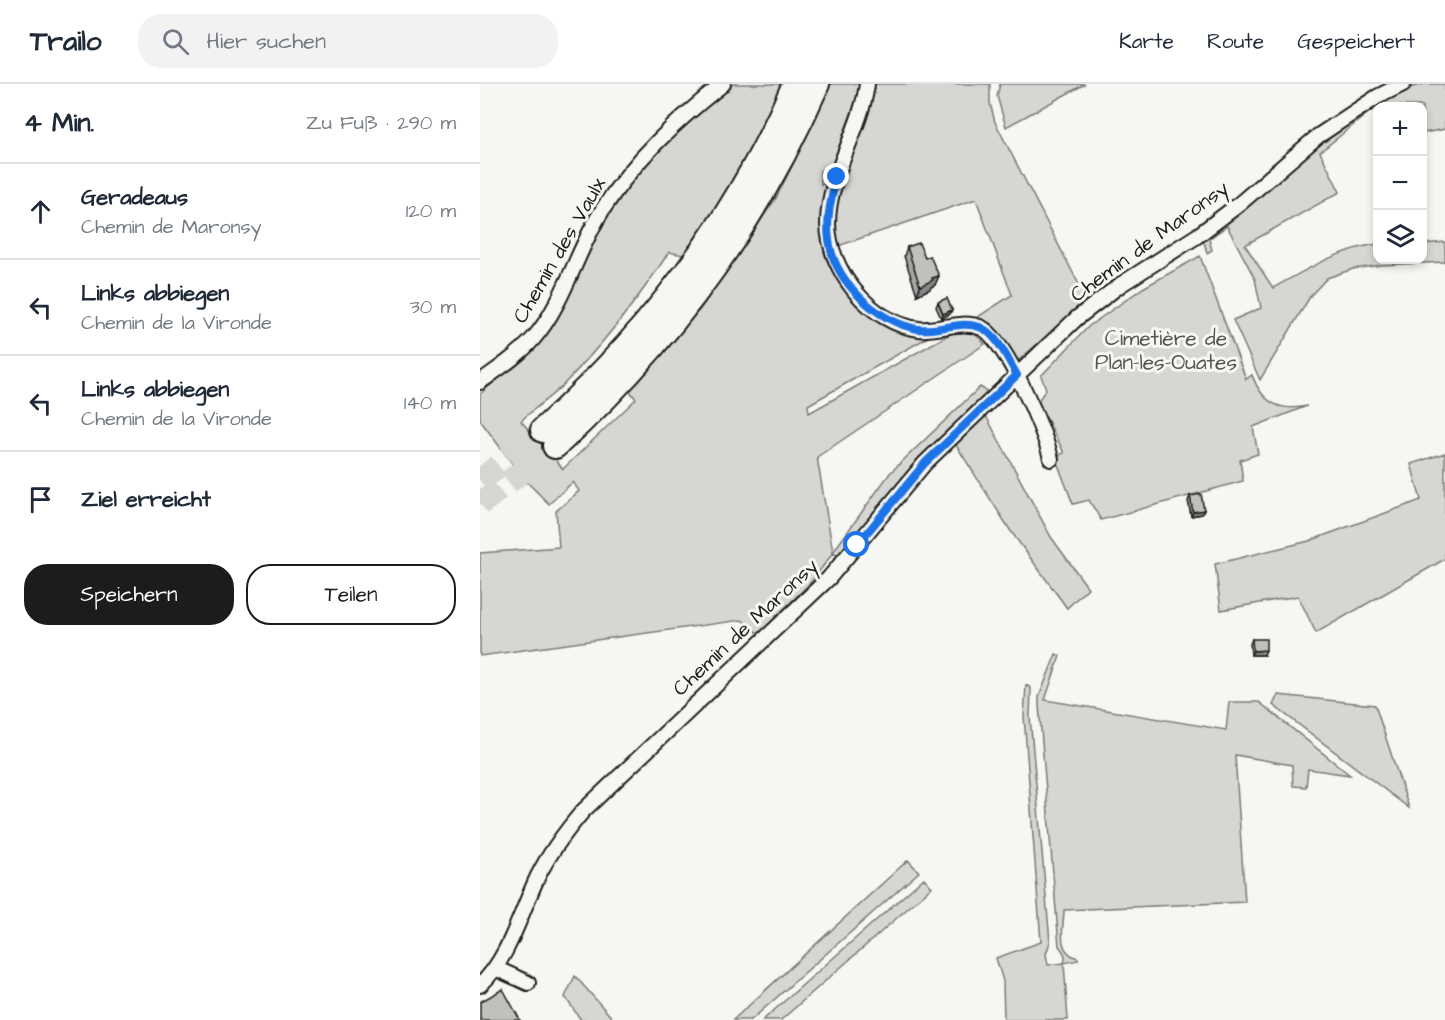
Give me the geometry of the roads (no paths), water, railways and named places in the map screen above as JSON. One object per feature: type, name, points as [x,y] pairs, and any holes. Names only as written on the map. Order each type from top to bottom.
[{"type":"highway","points":[[795,84],[743,188],[688,273],[549,438],[638,365],[704,285],[762,196],[801,123],[817,84]]},
{"type":"street","name":"Chemin des Vaulx","points":[[480,382],[516,356],[542,327],[601,212],[637,162],[671,127],[723,84]]},
{"type":"street","points":[[867,84],[829,209],[830,245],[839,269],[869,304],[905,325],[928,329],[962,324],[993,336],[1017,375],[1048,443],[1051,459]]},
{"type":"street","name":"Chemin de Maronsy","points":[[480,985],[495,968],[539,873],[559,841],[583,811],[829,578],[925,463],[1096,302],[1230,211],[1318,136],[1377,97],[1403,84]]},
{"type":"street","points":[[495,968],[528,983]]},
{"type":"tunnel","points":[[480,481],[543,430]]},
{"type":"tunnel","points":[[480,504],[555,446]]},
{"type":"park label","name":"Cimetière de Plan-les-Ouates","points":[[1166,350]]}]
